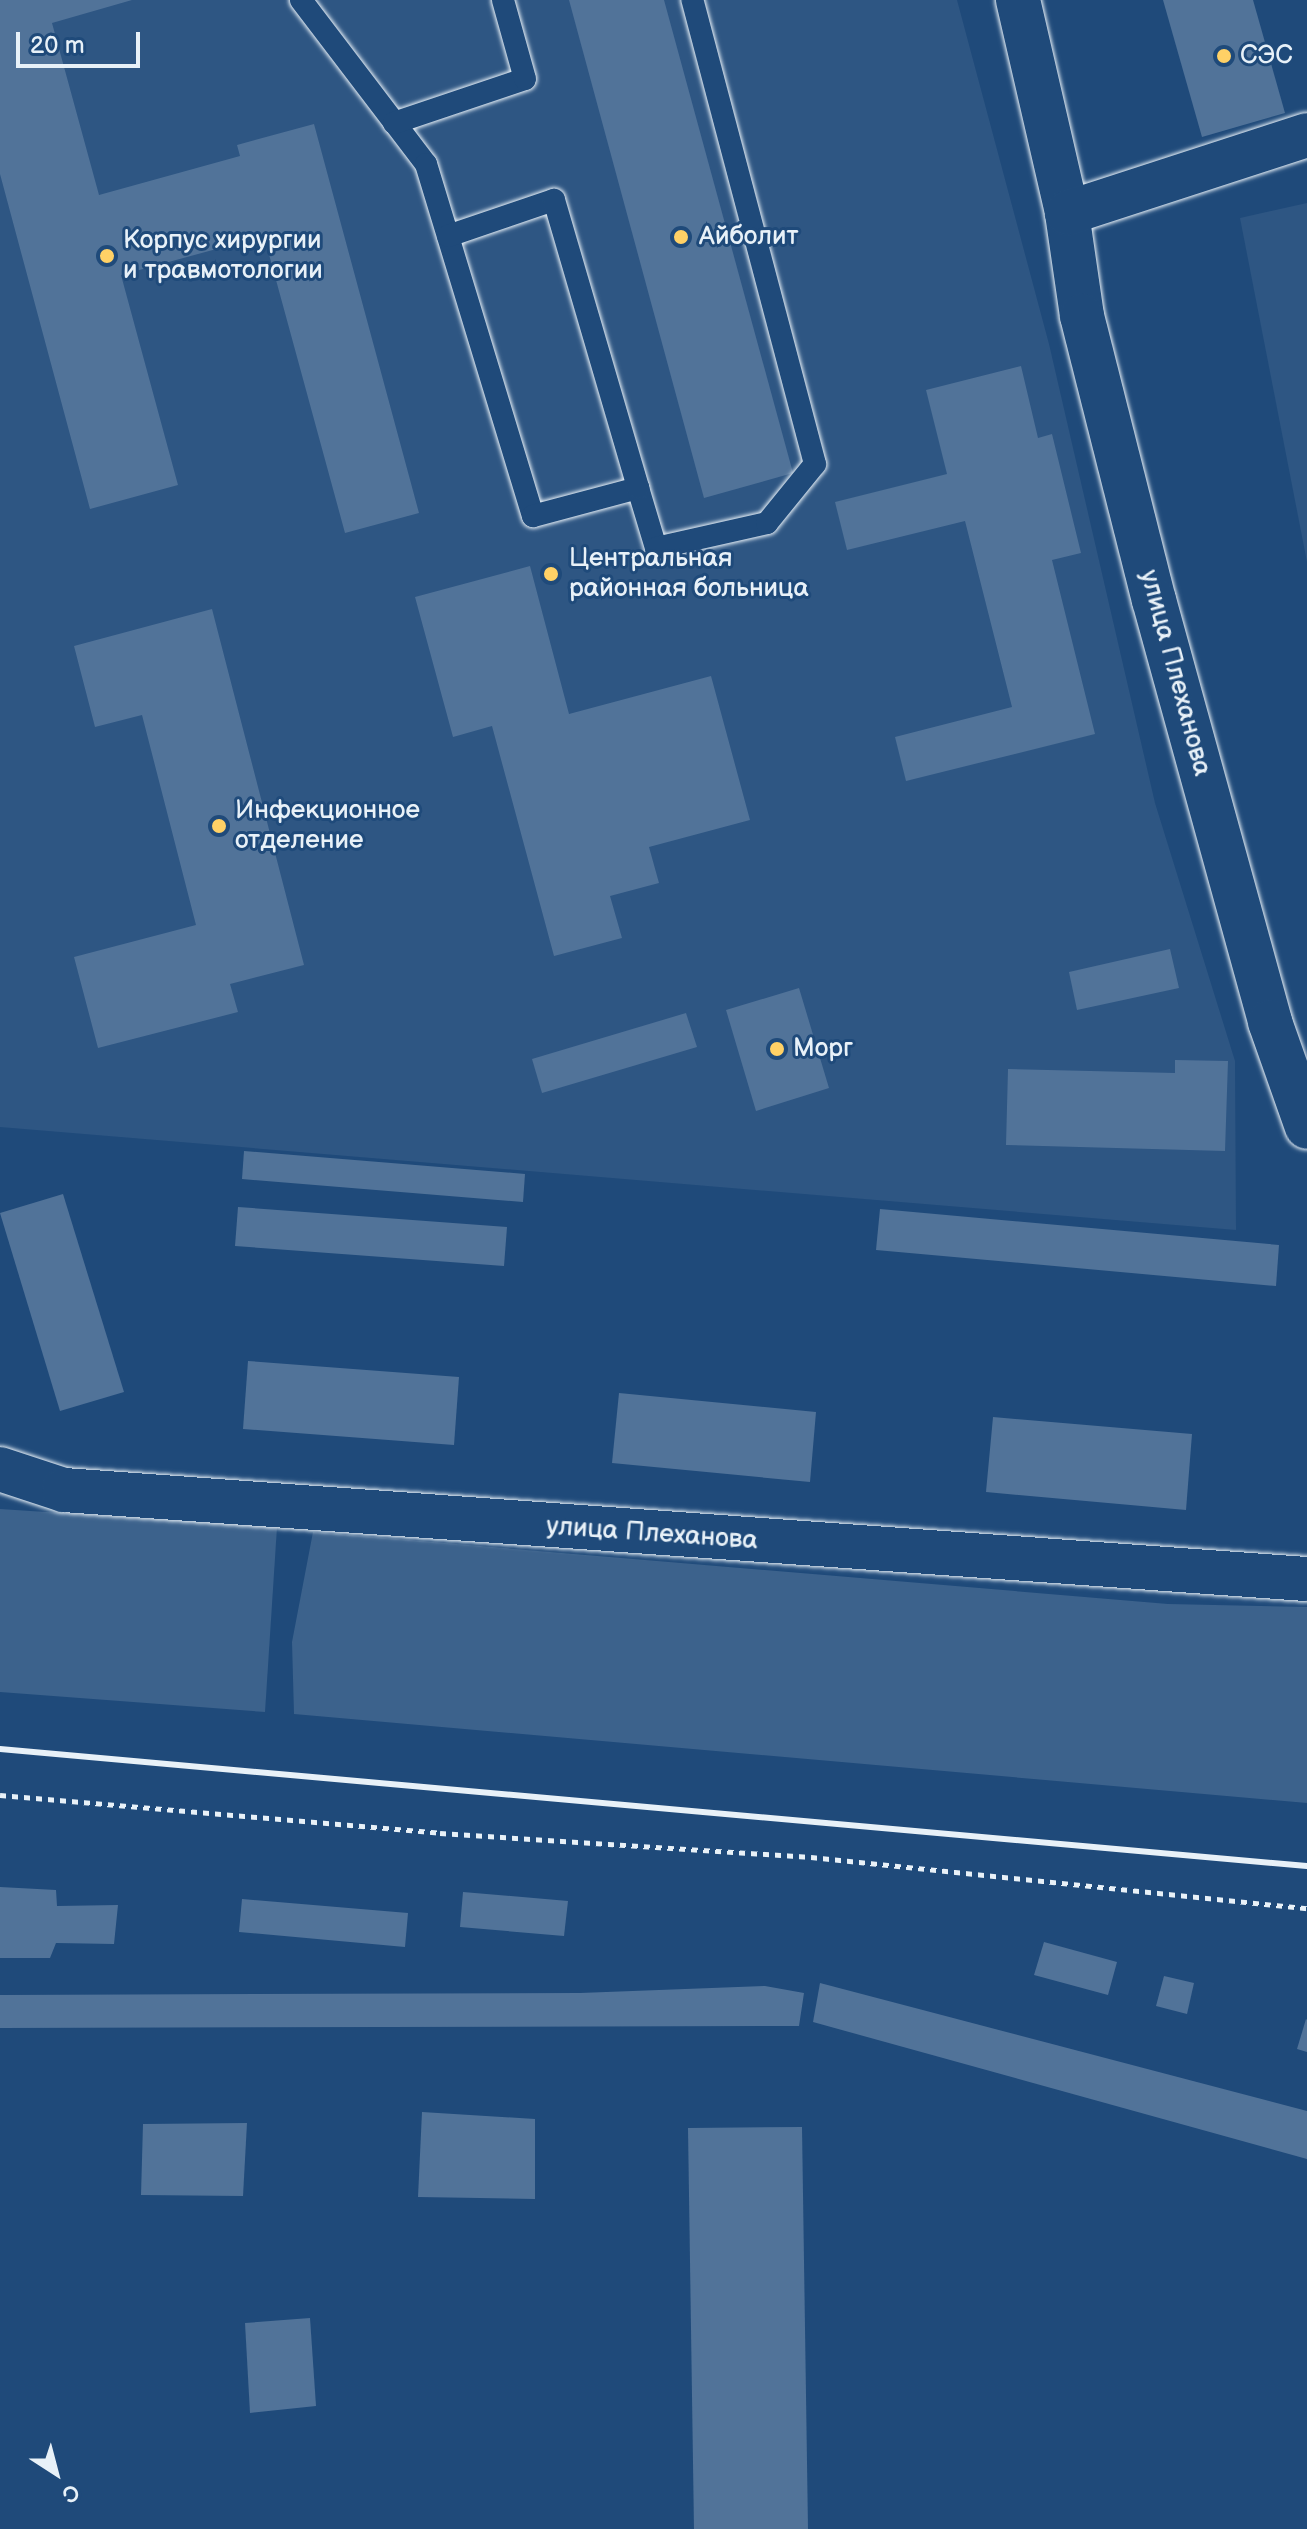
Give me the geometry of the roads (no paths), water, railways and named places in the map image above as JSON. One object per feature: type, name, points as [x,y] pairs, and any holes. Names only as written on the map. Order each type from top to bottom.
[{"type":"street","name":"улица Плеханова","points":[[1018,0],[1067,213],[1082,316],[1154,600],[1270,1022],[1307,1127]]},
{"type":"street","points":[[1067,213],[1307,135]]},
{"type":"street","name":"улица Плеханова","points":[[0,1469],[64,1490],[1307,1579]]},
{"type":"lane","points":[[301,0],[426,164],[533,516],[638,488]]},
{"type":"lane","points":[[394,123],[525,79],[503,0]]},
{"type":"lane","points":[[448,236],[554,200],[656,548],[767,523],[815,464],[692,0]]},
{"type":"railway","points":[[0,1749],[1307,1866]]},
{"type":"place","name":"СЭС","points":[[1224,56]]},
{"type":"place","name":"Айболит","points":[[681,237]]},
{"type":"place","name":"Корпус хирургии и травмотологии","points":[[107,256]]},
{"type":"place","name":"Центральная районная больница","points":[[551,574]]},
{"type":"place","name":"Инфекционное отделение","points":[[219,826]]},
{"type":"place","name":"Морг","points":[[777,1049]]}]
